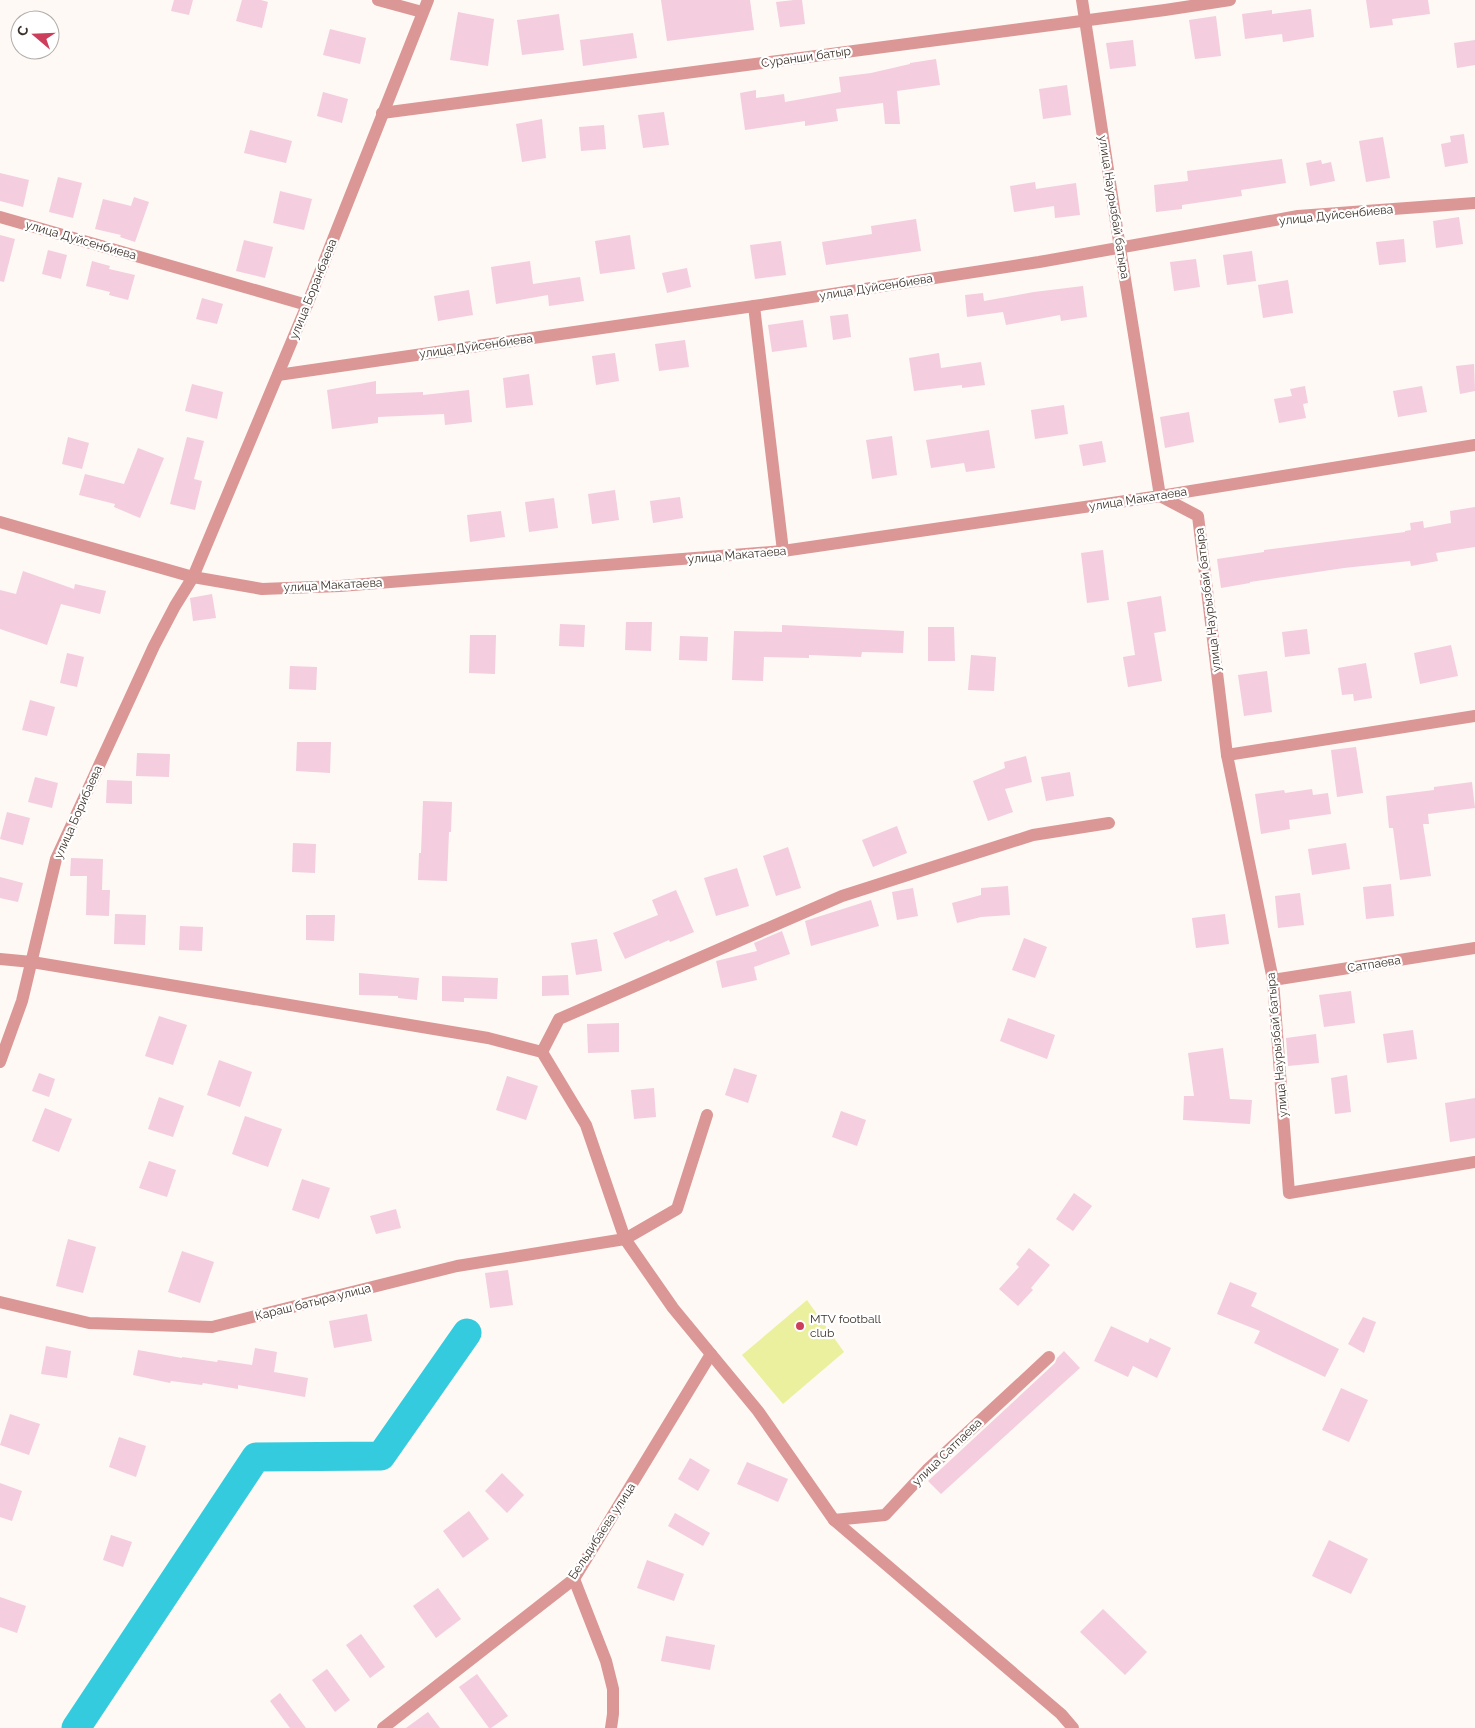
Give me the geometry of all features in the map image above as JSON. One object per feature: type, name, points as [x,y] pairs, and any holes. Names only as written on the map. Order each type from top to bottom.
[{"type":"street","points":[[378,0],[422,12]]},
{"type":"street","name":"улица Боранбаева","points":[[193,577],[307,305],[428,0]]},
{"type":"street","name":"улица Наурызбай батыра","points":[[1082,0],[1160,496],[1198,516],[1227,755],[1273,980],[1289,1194],[1475,1162]]},
{"type":"street","name":"Суранши батыр","points":[[382,113],[1086,21],[1230,0]]},
{"type":"street","name":"улица Дуйсенбиева","points":[[278,375],[754,306],[1039,262],[1298,216],[1475,203]]},
{"type":"street","name":"улица Дуйсенбиева","points":[[0,217],[307,305]]},
{"type":"street","points":[[754,306],[783,551]]},
{"type":"street","name":"улица Макатаева","points":[[0,522],[193,577],[262,588],[340,586],[783,551],[1160,496],[1475,445]]},
{"type":"street","name":"улица Борибаева","points":[[0,1062],[22,1001],[56,859],[154,646],[193,577]]},
{"type":"street","points":[[1227,755],[1475,716]]},
{"type":"street","points":[[542,1052],[559,1019],[842,896],[1033,835],[1109,823]]},
{"type":"street","name":"Сатпаева","points":[[1273,980],[1475,948]]},
{"type":"street","points":[[0,959],[32,962],[488,1038],[542,1052],[586,1125],[625,1240],[673,1308],[758,1411],[834,1520],[1061,1714],[1072,1728]]},
{"type":"street","points":[[625,1240],[677,1209],[707,1115]]},
{"type":"street","name":"Караш батыра улица","points":[[0,1302],[89,1323],[212,1327],[457,1266],[625,1240]]},
{"type":"street","name":"Бельдибаева улица","points":[[383,1728],[574,1579],[711,1354]]},
{"type":"street","name":"улица Сатпаева","points":[[834,1520],[885,1515],[927,1470],[1049,1357]]},
{"type":"street","points":[[574,1579],[606,1661],[613,1688],[611,1728]]},
{"type":"green space","name":"MTV football club","points":[[807,1300],[844,1352],[783,1404],[742,1355]]},
{"type":"building","points":[[174,0],[193,0],[189,15],[171,11]]},
{"type":"building","points":[[242,0],[268,2],[262,28],[236,21]]},
{"type":"building","points":[[661,0],[750,0],[754,30],[667,41]]},
{"type":"building","points":[[802,0],[805,24],[780,27],[776,2]]},
{"type":"building","points":[[1366,0],[1428,0],[1430,14],[1392,19],[1393,25],[1370,28]]},
{"type":"building","points":[[1311,9],[1314,37],[1283,42],[1282,34],[1245,39],[1242,14],[1272,10],[1272,14]]},
{"type":"building","points":[[458,12],[494,19],[488,66],[450,60]]},
{"type":"building","points":[[559,14],[564,50],[522,55],[517,20]]},
{"type":"building","points":[[1216,16],[1221,56],[1195,59],[1189,20]]},
{"type":"building","points":[[330,29],[366,38],[360,64],[323,55]]},
{"type":"building","points":[[633,33],[637,58],[583,66],[580,40]]},
{"type":"building","points":[[1133,40],[1136,66],[1110,69],[1106,43]]},
{"type":"building","points":[[1475,40],[1475,65],[1457,68],[1454,43]]},
{"type":"building","points":[[936,59],[940,85],[897,91],[900,124],[885,124],[883,103],[836,109],[838,121],[805,126],[805,121],[745,130],[740,93],[756,90],[756,98],[784,94],[785,102],[841,92],[839,77],[871,73],[910,63]]},
{"type":"building","points":[[1067,85],[1071,115],[1043,119],[1039,89]]},
{"type":"building","points":[[323,92],[348,99],[342,123],[317,116]]},
{"type":"building","points":[[664,112],[669,145],[643,148],[638,115]]},
{"type":"building","points":[[542,119],[546,158],[522,162],[516,124]]},
{"type":"building","points":[[604,125],[606,149],[581,151],[579,127]]},
{"type":"building","points":[[250,130],[292,141],[286,163],[244,153]]},
{"type":"building","points":[[1464,134],[1468,163],[1445,167],[1441,144],[1451,142],[1450,136]]},
{"type":"building","points":[[1383,137],[1390,178],[1366,182],[1359,141]]},
{"type":"building","points":[[1282,159],[1286,183],[1241,190],[1242,196],[1182,205],[1182,209],[1156,212],[1154,185],[1188,181],[1187,171]]},
{"type":"building","points":[[1321,160],[1322,164],[1331,162],[1335,181],[1310,186],[1306,163]]},
{"type":"building","points":[[0,173],[29,180],[23,207],[0,201]]},
{"type":"building","points":[[58,177],[82,183],[73,218],[49,212]]},
{"type":"building","points":[[1035,182],[1036,189],[1076,183],[1080,215],[1055,218],[1054,206],[1014,212],[1010,186]]},
{"type":"building","points":[[280,191],[312,199],[304,230],[273,223]]},
{"type":"building","points":[[134,197],[149,202],[135,242],[120,237],[121,235],[95,229],[103,199],[131,206]]},
{"type":"building","points":[[1459,217],[1463,244],[1436,248],[1433,221]]},
{"type":"building","points":[[916,219],[921,251],[826,265],[822,242],[872,234],[871,226]]},
{"type":"building","points":[[0,235],[15,239],[4,282],[0,281]]},
{"type":"building","points":[[630,235],[635,269],[600,274],[595,241]]},
{"type":"building","points":[[1404,239],[1406,262],[1379,265],[1376,242]]},
{"type":"building","points":[[244,240],[273,247],[265,278],[236,271]]},
{"type":"building","points":[[781,241],[786,275],[755,279],[750,245]]},
{"type":"building","points":[[48,250],[67,255],[61,279],[42,274]]},
{"type":"building","points":[[1252,251],[1256,281],[1227,285],[1223,255]]},
{"type":"building","points":[[1196,259],[1200,287],[1174,291],[1170,262]]},
{"type":"building","points":[[92,261],[110,266],[109,269],[135,275],[128,300],[109,295],[110,292],[86,286]]},
{"type":"building","points":[[530,261],[533,284],[580,277],[584,301],[549,306],[548,295],[496,304],[491,267]]},
{"type":"building","points":[[687,268],[691,287],[667,293],[662,273]]},
{"type":"building","points":[[1288,280],[1293,313],[1263,318],[1258,285]]},
{"type":"building","points":[[1083,286],[1087,317],[1061,321],[1060,315],[1006,325],[1003,312],[967,317],[965,295],[983,293],[984,301]]},
{"type":"building","points":[[469,290],[473,315],[438,321],[434,296]]},
{"type":"building","points":[[202,298],[223,304],[217,324],[196,319]]},
{"type":"building","points":[[848,314],[851,337],[833,340],[830,316]]},
{"type":"building","points":[[803,320],[807,347],[772,352],[768,325]]},
{"type":"building","points":[[685,340],[689,367],[659,371],[655,344]]},
{"type":"building","points":[[615,353],[619,381],[596,385],[592,356]]},
{"type":"building","points":[[939,353],[941,368],[981,362],[985,385],[962,388],[962,385],[914,391],[909,358]]},
{"type":"building","points":[[1474,364],[1475,391],[1460,394],[1456,366]]},
{"type":"building","points":[[529,374],[533,405],[506,408],[503,378]]},
{"type":"building","points":[[376,381],[376,394],[423,392],[423,395],[469,390],[472,422],[445,425],[444,414],[378,417],[378,423],[332,429],[327,390]]},
{"type":"building","points":[[192,384],[223,392],[217,419],[185,411]]},
{"type":"building","points":[[1305,386],[1308,403],[1303,404],[1306,418],[1279,423],[1274,399],[1292,396],[1290,389]]},
{"type":"building","points":[[1422,386],[1427,412],[1398,417],[1393,391]]},
{"type":"building","points":[[1064,405],[1068,434],[1035,439],[1031,410]]},
{"type":"building","points":[[1189,412],[1194,442],[1165,448],[1160,417]]},
{"type":"building","points":[[989,430],[995,468],[966,472],[964,463],[931,468],[926,440]]},
{"type":"building","points":[[892,436],[897,475],[872,479],[866,440]]},
{"type":"building","points":[[68,437],[89,443],[82,469],[62,464]]},
{"type":"building","points":[[187,437],[204,441],[194,479],[202,481],[195,510],[170,504]]},
{"type":"building","points":[[1102,441],[1106,462],[1083,466],[1079,445]]},
{"type":"building","points":[[138,448],[164,458],[140,518],[114,507],[115,504],[79,495],[85,474],[124,484]]},
{"type":"building","points":[[615,490],[619,520],[592,524],[588,494]]},
{"type":"building","points":[[680,497],[683,518],[653,523],[650,501]]},
{"type":"building","points":[[554,498],[558,528],[529,532],[525,502]]},
{"type":"building","points":[[1475,507],[1475,547],[1436,553],[1438,561],[1411,566],[1410,561],[1344,568],[1221,588],[1217,559],[1264,552],[1264,550],[1405,532],[1411,530],[1410,523],[1423,521],[1424,528],[1451,523],[1450,511]]},
{"type":"building","points":[[501,511],[505,537],[470,542],[467,515]]},
{"type":"building","points":[[1103,550],[1109,600],[1087,603],[1081,553]]},
{"type":"building","points":[[23,571],[74,589],[75,584],[106,591],[100,614],[61,604],[47,645],[0,629],[0,590],[16,594]]},
{"type":"building","points":[[212,594],[216,618],[193,621],[190,598]]},
{"type":"building","points":[[1161,596],[1166,631],[1154,633],[1162,681],[1128,687],[1123,657],[1135,655],[1127,602]]},
{"type":"building","points":[[626,622],[652,622],[651,651],[625,650]]},
{"type":"building","points":[[560,624],[585,625],[584,647],[559,646]]},
{"type":"building","points":[[782,625],[904,631],[903,653],[862,652],[861,657],[809,655],[809,658],[764,657],[763,681],[732,680],[734,631],[782,632]]},
{"type":"building","points":[[928,627],[954,627],[955,661],[928,661]]},
{"type":"building","points":[[1307,629],[1310,654],[1285,657],[1282,632]]},
{"type":"building","points":[[470,635],[496,635],[495,674],[469,673]]},
{"type":"building","points":[[680,636],[708,637],[707,661],[679,660]]},
{"type":"building","points":[[1451,645],[1458,676],[1420,684],[1414,653]]},
{"type":"building","points":[[67,653],[84,657],[77,687],[60,683]]},
{"type":"building","points":[[971,655],[996,657],[994,691],[968,690]]},
{"type":"building","points":[[1366,663],[1372,698],[1354,701],[1353,694],[1342,695],[1338,668]]},
{"type":"building","points":[[290,666],[317,667],[316,690],[289,689]]},
{"type":"building","points":[[1267,671],[1272,712],[1244,716],[1238,675]]},
{"type":"building","points":[[30,700],[55,707],[47,736],[22,730]]},
{"type":"building","points":[[297,742],[331,742],[330,773],[296,771]]},
{"type":"building","points":[[1356,747],[1363,793],[1337,797],[1331,750]]},
{"type":"building","points":[[137,753],[170,754],[169,777],[136,776]]},
{"type":"building","points":[[1026,756],[1032,782],[1005,789],[1013,812],[988,821],[973,781],[1005,768],[1004,762]]},
{"type":"building","points":[[1070,772],[1074,796],[1046,801],[1041,777]]},
{"type":"building","points":[[35,777],[58,783],[52,808],[28,802]]},
{"type":"building","points":[[107,780],[132,781],[132,804],[106,803]]},
{"type":"building","points":[[1472,782],[1475,808],[1428,814],[1429,824],[1423,824],[1431,876],[1400,880],[1393,828],[1389,828],[1386,796],[1434,790],[1434,787]]},
{"type":"building","points":[[1312,789],[1313,795],[1328,793],[1331,814],[1289,820],[1290,829],[1261,834],[1255,794],[1284,790],[1285,793]]},
{"type":"building","points":[[423,801],[452,802],[447,881],[418,880]]},
{"type":"building","points":[[7,812],[30,818],[23,845],[0,839]]},
{"type":"building","points":[[897,826],[907,853],[873,867],[862,840]]},
{"type":"building","points":[[293,843],[316,844],[315,873],[292,872]]},
{"type":"building","points":[[1346,843],[1350,869],[1312,875],[1308,849]]},
{"type":"building","points":[[788,847],[801,888],[776,896],[763,856]]},
{"type":"building","points":[[71,858],[103,859],[102,890],[110,890],[109,916],[86,915],[87,876],[70,876]]},
{"type":"building","points":[[737,868],[749,906],[716,916],[704,878]]},
{"type":"building","points":[[0,877],[23,883],[18,902],[0,898]]},
{"type":"building","points":[[1391,884],[1394,916],[1366,919],[1363,887]]},
{"type":"building","points":[[1008,886],[1010,915],[981,917],[957,923],[952,903],[981,895],[981,888]]},
{"type":"building","points":[[913,888],[918,916],[897,920],[892,892]]},
{"type":"building","points":[[676,890],[694,932],[670,942],[669,940],[625,959],[613,933],[658,915],[652,900]]},
{"type":"building","points":[[1300,893],[1304,925],[1278,928],[1275,896]]},
{"type":"building","points":[[871,900],[879,926],[811,946],[805,921]]},
{"type":"building","points":[[115,914],[146,915],[145,945],[114,944]]},
{"type":"building","points":[[1225,914],[1229,944],[1196,948],[1192,918]]},
{"type":"building","points":[[306,915],[335,915],[334,941],[306,940]]},
{"type":"building","points":[[180,926],[203,927],[202,951],[179,950]]},
{"type":"building","points":[[782,931],[790,954],[754,967],[757,980],[722,988],[716,961],[757,951],[754,943]]},
{"type":"building","points":[[1024,938],[1047,947],[1035,978],[1012,970]]},
{"type":"building","points":[[597,939],[602,971],[576,975],[571,943]]},
{"type":"building","points":[[359,973],[419,978],[417,1000],[398,998],[398,996],[359,995]]},
{"type":"building","points":[[568,975],[569,995],[542,996],[542,976]]},
{"type":"building","points":[[442,976],[498,978],[497,999],[464,998],[464,1002],[442,1001]]},
{"type":"building","points":[[1351,991],[1355,1023],[1324,1027],[1319,995]]},
{"type":"building","points":[[159,1016],[187,1025],[173,1065],[145,1056]]},
{"type":"building","points":[[1008,1018],[1055,1035],[1047,1059],[1000,1041]]},
{"type":"building","points":[[619,1023],[619,1052],[588,1053],[587,1024]]},
{"type":"building","points":[[1413,1030],[1417,1059],[1387,1063],[1383,1034]]},
{"type":"building","points":[[1316,1034],[1319,1063],[1288,1066],[1286,1038]]},
{"type":"building","points":[[1223,1048],[1230,1099],[1252,1100],[1250,1124],[1183,1120],[1184,1096],[1194,1096],[1188,1053]]},
{"type":"building","points":[[219,1060],[252,1072],[240,1107],[207,1095]]},
{"type":"building","points":[[734,1068],[757,1075],[748,1103],[725,1095]]},
{"type":"building","points":[[39,1073],[55,1079],[49,1097],[32,1091]]},
{"type":"building","points":[[1347,1075],[1351,1112],[1335,1114],[1331,1078]]},
{"type":"building","points":[[507,1076],[538,1086],[526,1120],[496,1110]]},
{"type":"building","points":[[654,1088],[656,1117],[634,1119],[631,1090]]},
{"type":"building","points":[[159,1097],[184,1106],[173,1137],[148,1129]]},
{"type":"building","points":[[1475,1098],[1475,1138],[1450,1142],[1445,1103]]},
{"type":"building","points":[[45,1108],[72,1119],[59,1152],[32,1141]]},
{"type":"building","points":[[841,1111],[866,1120],[857,1146],[832,1137]]},
{"type":"building","points":[[245,1116],[282,1129],[268,1167],[232,1154]]},
{"type":"building","points":[[149,1161],[176,1170],[167,1197],[139,1188]]},
{"type":"building","points":[[302,1179],[330,1188],[319,1219],[292,1210]]},
{"type":"building","points":[[1074,1193],[1092,1206],[1073,1231],[1056,1219]]},
{"type":"building","points":[[396,1209],[401,1228],[376,1234],[370,1216]]},
{"type":"building","points":[[68,1239],[96,1247],[83,1293],[56,1286]]},
{"type":"building","points":[[1029,1248],[1050,1265],[1031,1288],[1033,1290],[1018,1306],[999,1289],[1019,1267],[1016,1264]]},
{"type":"building","points":[[182,1251],[214,1262],[200,1303],[168,1292]]},
{"type":"building","points":[[508,1270],[513,1305],[490,1308],[485,1273]]},
{"type":"building","points":[[1230,1282],[1257,1293],[1251,1306],[1339,1349],[1325,1377],[1254,1343],[1260,1331],[1217,1314]]},
{"type":"building","points":[[367,1314],[372,1341],[334,1348],[329,1321]]},
{"type":"building","points":[[1363,1317],[1376,1322],[1364,1353],[1348,1344]]},
{"type":"building","points":[[1111,1326],[1148,1343],[1150,1338],[1171,1348],[1157,1378],[1133,1366],[1128,1377],[1094,1361]]},
{"type":"building","points":[[46,1346],[71,1351],[67,1378],[41,1374]]},
{"type":"building","points":[[255,1348],[277,1352],[274,1372],[308,1378],[305,1397],[238,1385],[238,1389],[203,1383],[202,1385],[171,1381],[170,1383],[133,1375],[138,1350],[182,1358],[217,1362],[218,1360],[252,1365]]},
{"type":"building","points":[[1064,1351],[1080,1368],[941,1494],[928,1481],[1055,1363]]},
{"type":"building","points":[[1341,1388],[1368,1400],[1349,1442],[1322,1430]]},
{"type":"building","points":[[10,1414],[40,1424],[29,1455],[0,1445]]},
{"type":"building","points":[[119,1437],[146,1446],[136,1477],[109,1467]]},
{"type":"building","points":[[690,1458],[710,1470],[698,1491],[678,1479]]},
{"type":"building","points":[[747,1462],[788,1479],[778,1502],[737,1484]]},
{"type":"building","points":[[502,1473],[524,1495],[507,1513],[485,1491]]},
{"type":"building","points":[[0,1483],[22,1491],[12,1521],[0,1517]]},
{"type":"building","points":[[469,1511],[489,1539],[463,1558],[443,1531]]},
{"type":"building","points":[[675,1513],[710,1533],[703,1546],[668,1526]]},
{"type":"building","points":[[111,1535],[132,1542],[123,1567],[103,1560]]},
{"type":"building","points":[[1329,1540],[1368,1559],[1351,1594],[1312,1576]]},
{"type":"building","points":[[647,1560],[684,1574],[674,1601],[637,1588]]},
{"type":"building","points":[[438,1588],[461,1619],[436,1638],[413,1606]]},
{"type":"building","points":[[0,1597],[26,1606],[17,1633],[0,1627]]},
{"type":"building","points":[[1103,1609],[1147,1652],[1125,1675],[1080,1632]]},
{"type":"building","points":[[361,1634],[385,1667],[370,1678],[346,1645]]},
{"type":"building","points":[[666,1636],[715,1645],[710,1670],[661,1661]]},
{"type":"building","points":[[327,1669],[350,1700],[335,1712],[312,1680]]},
{"type":"building","points":[[477,1674],[508,1716],[491,1728],[489,1728],[459,1687]]},
{"type":"building","points":[[280,1693],[306,1728],[290,1728],[270,1701]]},
{"type":"building","points":[[428,1712],[440,1728],[406,1728]]},
{"type":"waterway","points":[[76,1728],[256,1457],[381,1456],[467,1333]]},
{"type":"place","name":"MTV football club","points":[[800,1326]]}]
